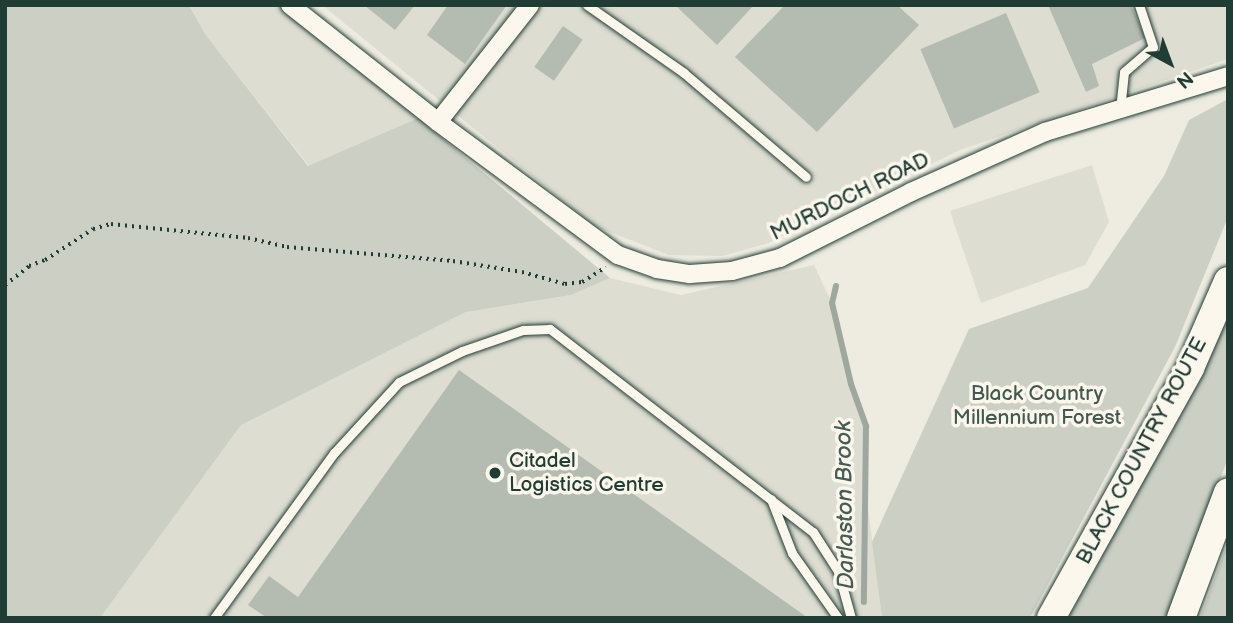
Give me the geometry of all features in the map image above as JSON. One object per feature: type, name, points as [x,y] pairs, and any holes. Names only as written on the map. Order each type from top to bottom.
[{"type":"highway","name":"BLACK COUNTRY ROUTE","points":[[1051,618],[1189,368],[1228,281]]},
{"type":"highway","points":[[1181,618],[1228,492]]},
{"type":"street","name":"MURDOCH ROAD","points":[[290,5],[438,122],[618,256],[657,269],[690,274],[732,271],[780,258],[911,192],[1045,132],[1120,112],[1228,76]]},
{"type":"street","points":[[438,122],[530,5]]},
{"type":"lane","points":[[1120,112],[1124,72],[1153,47],[1139,5]]},
{"type":"lane","points":[[594,7],[684,73],[806,177]]},
{"type":"lane","points":[[214,618],[334,453],[399,382],[462,351],[523,330],[550,329],[813,532],[838,571],[850,618]]},
{"type":"lane","points":[[770,497],[792,552],[838,618]]},
{"type":"path","points":[[5,285],[29,266],[45,260],[93,229],[111,224],[248,238],[287,247],[453,261],[522,272],[565,284],[582,282],[597,275],[618,256]]},
{"type":"shaded area","points":[[189,5],[279,5],[418,118],[309,166],[205,34]]},
{"type":"shaded area","points":[[322,5],[1228,5],[1228,59],[960,150],[766,244],[722,256],[669,255],[594,226]]},
{"type":"shaded area","points":[[1092,165],[1109,222],[1085,265],[981,303],[950,211]]},
{"type":"shaded area","points":[[814,265],[832,303],[851,384],[866,426],[865,483],[882,618],[100,618],[241,425],[466,312],[571,295],[610,278],[681,295]]},
{"type":"green space","points":[[5,5],[189,5],[205,34],[308,166],[418,118],[610,278],[571,295],[466,312],[241,425],[100,618],[5,618]]},
{"type":"green space","name":"Black Country Millennium Forest","points":[[1228,99],[1228,217],[1175,347],[1030,618],[882,618],[872,542],[969,329],[1088,288],[1164,176],[1189,120]]},
{"type":"green space","points":[[1228,308],[1228,458],[1168,618],[1063,618]]},
{"type":"green space","points":[[1228,543],[1228,618],[1200,618],[1225,550]]},
{"type":"building","points":[[364,5],[415,5],[395,30]]},
{"type":"building","points":[[448,5],[507,5],[465,64],[427,35]]},
{"type":"building","points":[[675,5],[754,5],[717,45]]},
{"type":"building","points":[[785,5],[897,5],[919,25],[817,132],[735,57]]},
{"type":"building","points":[[1048,5],[1131,5],[1145,38],[1092,64],[1099,86],[1086,92]]},
{"type":"building","points":[[1006,13],[1040,92],[954,129],[920,49]]},
{"type":"building","points":[[563,26],[583,40],[554,81],[534,67]]},
{"type":"building","name":"Citadel Logistics Centre","points":[[459,370],[808,618],[267,618],[248,605],[269,576],[298,597]]},
{"type":"waterway","name":"Darlaston Brook","points":[[836,286],[832,303],[851,384],[866,426],[864,602]]},
{"type":"place","name":"Citadel Logistics Centre","points":[[495,473]]}]
